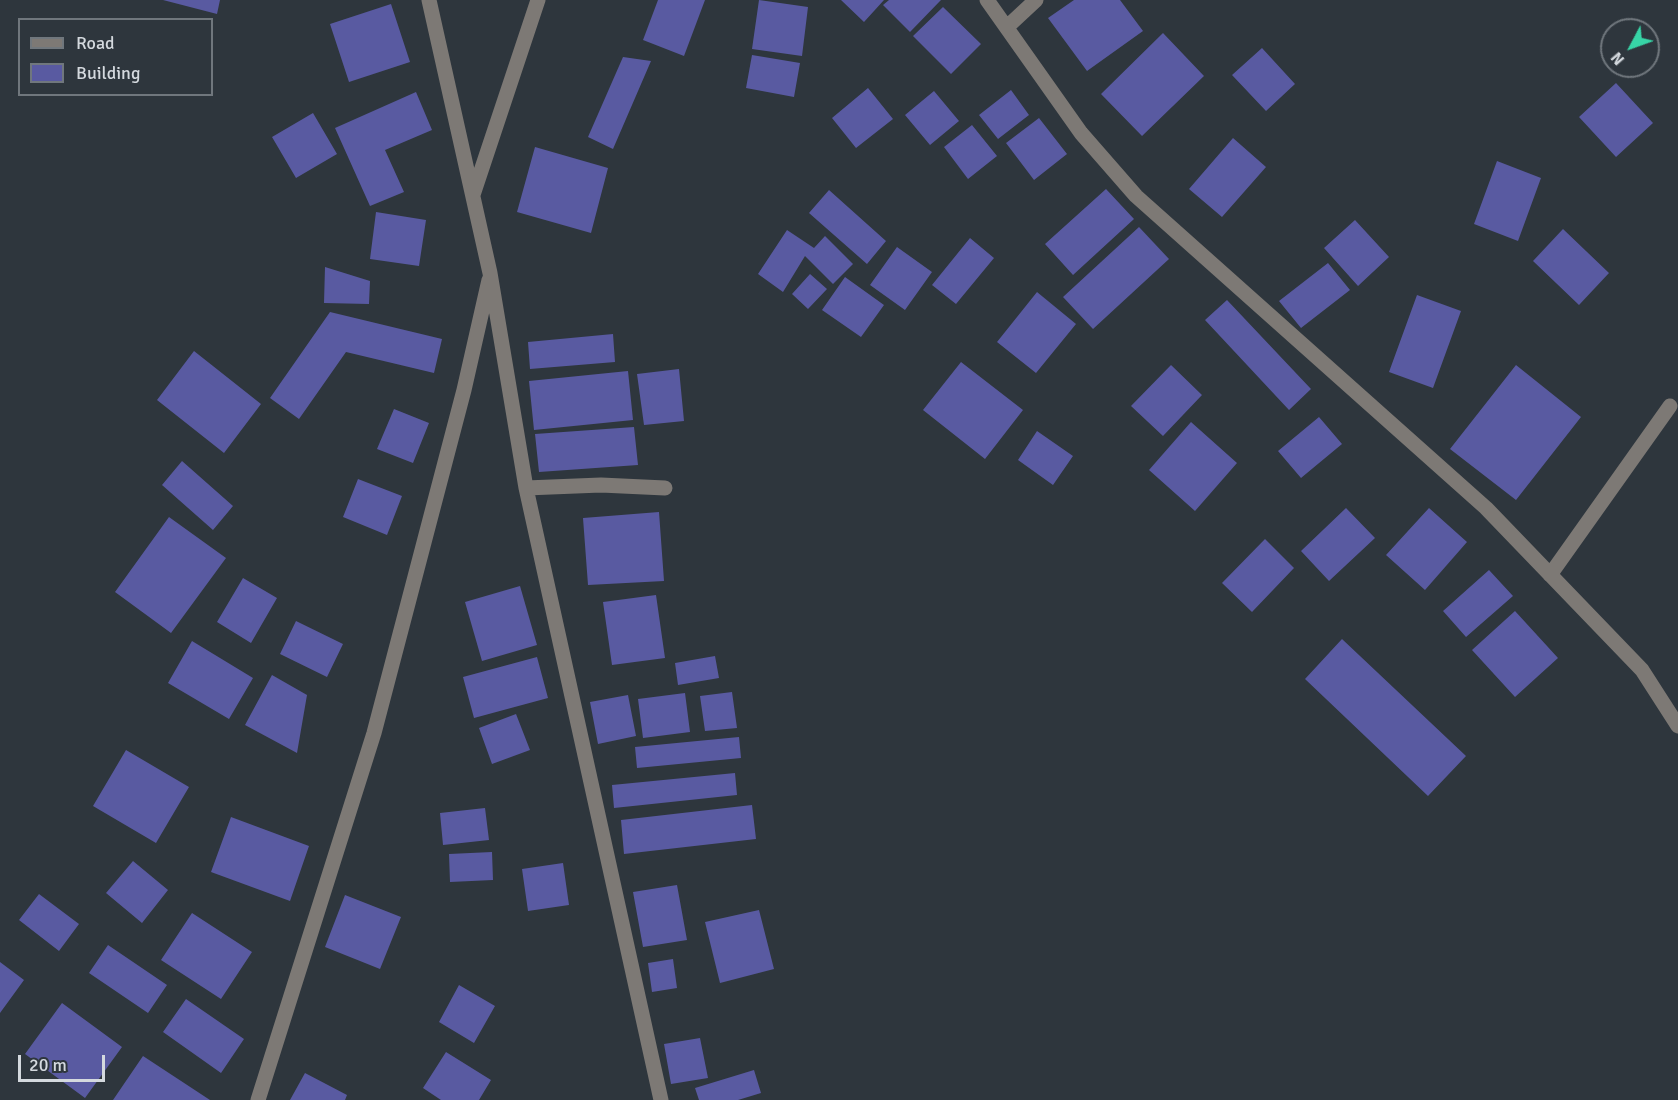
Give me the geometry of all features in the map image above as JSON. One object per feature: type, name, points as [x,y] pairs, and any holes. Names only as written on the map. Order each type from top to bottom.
[{"type":"street","points":[[429,0],[490,273],[526,488],[661,1100]]},
{"type":"street","points":[[473,195],[538,0]]},
{"type":"street","points":[[987,0],[1081,133],[1136,196],[1486,508],[1642,670],[1678,726]]},
{"type":"street","points":[[1007,27],[1036,0]]},
{"type":"street","points":[[258,1100],[374,733],[459,411],[490,273]]},
{"type":"street","points":[[1550,575],[1670,406]]},
{"type":"street","points":[[526,488],[601,485],[665,488]]},
{"type":"building","points":[[163,0],[220,0],[217,14]]},
{"type":"building","points":[[658,0],[705,0],[684,56],[643,40]]},
{"type":"building","points":[[759,0],[808,7],[802,56],[752,49]]},
{"type":"building","points":[[841,0],[884,0],[864,22]]},
{"type":"building","points":[[889,0],[941,0],[910,32],[883,5]]},
{"type":"building","points":[[1074,0],[1120,0],[1143,31],[1087,71],[1048,18]]},
{"type":"building","points":[[391,4],[410,62],[349,82],[330,24]]},
{"type":"building","points":[[943,7],[981,44],[951,74],[913,36]]},
{"type":"building","points":[[1163,33],[1204,76],[1142,136],[1101,94]]},
{"type":"building","points":[[1262,48],[1295,84],[1266,111],[1232,75]]},
{"type":"building","points":[[752,55],[800,63],[794,97],[746,88]]},
{"type":"building","points":[[623,57],[651,61],[613,149],[588,137]]},
{"type":"building","points":[[1616,83],[1653,123],[1616,157],[1579,117]]},
{"type":"building","points":[[868,88],[893,119],[856,148],[832,118]]},
{"type":"building","points":[[1011,90],[1029,115],[998,139],[979,115]]},
{"type":"building","points":[[934,91],[959,121],[930,145],[905,115]]},
{"type":"building","points":[[416,92],[432,130],[385,150],[404,192],[370,206],[335,128]]},
{"type":"building","points":[[313,113],[337,154],[296,178],[272,137]]},
{"type":"building","points":[[1039,118],[1067,154],[1034,180],[1006,143]]},
{"type":"building","points":[[972,125],[997,156],[968,179],[944,147]]},
{"type":"building","points":[[1233,138],[1266,167],[1222,217],[1189,189]]},
{"type":"building","points":[[535,147],[608,168],[591,233],[517,212]]},
{"type":"building","points":[[1497,161],[1541,178],[1518,241],[1474,224]]},
{"type":"building","points":[[1106,189],[1134,219],[1073,275],[1045,244]]},
{"type":"building","points":[[829,190],[886,241],[867,264],[809,213]]},
{"type":"building","points":[[376,212],[426,220],[419,266],[370,259]]},
{"type":"building","points":[[1355,220],[1389,257],[1358,286],[1324,248]]},
{"type":"building","points":[[1139,227],[1169,259],[1093,329],[1063,297]]},
{"type":"building","points":[[1563,229],[1609,273],[1579,305],[1533,261]]},
{"type":"building","points":[[787,230],[814,248],[825,236],[853,264],[833,284],[805,256],[783,292],[758,274]]},
{"type":"building","points":[[970,238],[994,258],[956,304],[932,285]]},
{"type":"building","points":[[897,247],[932,272],[905,310],[870,285]]},
{"type":"building","points":[[1328,263],[1350,290],[1301,328],[1279,301]]},
{"type":"building","points":[[325,267],[370,281],[369,304],[324,303]]},
{"type":"building","points":[[810,274],[827,289],[808,309],[792,294]]},
{"type":"building","points":[[845,277],[884,305],[861,337],[822,310]]},
{"type":"building","points":[[1037,292],[1076,324],[1036,373],[997,342]]},
{"type":"building","points":[[1417,295],[1461,311],[1433,388],[1389,372]]},
{"type":"building","points":[[1227,300],[1311,389],[1289,410],[1205,320]]},
{"type":"building","points":[[330,312],[442,339],[434,373],[346,352],[299,419],[270,398]]},
{"type":"building","points":[[613,334],[615,362],[530,369],[528,342]]},
{"type":"building","points":[[194,351],[261,404],[224,453],[157,400]]},
{"type":"building","points":[[961,362],[1023,410],[985,459],[923,410]]},
{"type":"building","points":[[1171,365],[1202,395],[1163,436],[1131,406]]},
{"type":"building","points":[[1516,365],[1581,417],[1516,500],[1450,449]]},
{"type":"building","points":[[679,369],[684,421],[644,425],[637,374]]},
{"type":"building","points":[[628,371],[633,420],[534,430],[529,381]]},
{"type":"building","points":[[394,409],[429,423],[413,463],[377,449]]},
{"type":"building","points":[[1319,417],[1342,444],[1301,478],[1278,451]]},
{"type":"building","points":[[1191,422],[1237,463],[1195,511],[1149,470]]},
{"type":"building","points":[[634,427],[638,465],[539,472],[535,434]]},
{"type":"building","points":[[1037,431],[1073,456],[1053,485],[1018,460]]},
{"type":"building","points":[[182,461],[233,506],[213,530],[162,485]]},
{"type":"building","points":[[358,479],[402,496],[387,535],[343,517]]},
{"type":"building","points":[[1346,508],[1375,538],[1329,581],[1301,551]]},
{"type":"building","points":[[1429,508],[1467,542],[1425,590],[1386,555]]},
{"type":"building","points":[[659,512],[664,581],[588,585],[583,518]]},
{"type":"building","points":[[169,517],[226,558],[171,633],[115,592]]},
{"type":"building","points":[[1265,539],[1294,568],[1252,612],[1222,583]]},
{"type":"building","points":[[1489,570],[1513,596],[1466,637],[1443,611]]},
{"type":"building","points":[[243,578],[277,598],[251,643],[217,622]]},
{"type":"building","points":[[520,586],[537,645],[482,661],[465,602]]},
{"type":"building","points":[[656,595],[665,658],[612,665],[603,602]]},
{"type":"building","points":[[1515,611],[1558,658],[1515,697],[1472,650]]},
{"type":"building","points":[[296,621],[343,644],[327,677],[280,654]]},
{"type":"building","points":[[1342,639],[1466,756],[1428,796],[1305,679]]},
{"type":"building","points":[[192,641],[253,678],[229,719],[168,683]]},
{"type":"building","points":[[715,656],[719,678],[678,685],[675,663]]},
{"type":"building","points":[[537,657],[548,698],[474,718],[463,677]]},
{"type":"building","points":[[272,675],[307,695],[297,753],[245,725]]},
{"type":"building","points":[[732,692],[737,728],[705,731],[700,696]]},
{"type":"building","points":[[685,693],[690,732],[643,738],[638,699]]},
{"type":"building","points":[[628,695],[636,736],[598,744],[590,702]]},
{"type":"building","points":[[516,714],[530,750],[492,764],[479,728]]},
{"type":"building","points":[[739,737],[741,758],[637,768],[635,747]]},
{"type":"building","points":[[126,750],[189,787],[156,843],[93,806]]},
{"type":"building","points":[[735,773],[737,795],[614,808],[612,785]]},
{"type":"building","points":[[752,805],[756,839],[624,854],[621,820]]},
{"type":"building","points":[[485,808],[489,840],[443,845],[440,813]]},
{"type":"building","points":[[231,817],[309,846],[290,901],[211,872]]},
{"type":"building","points":[[492,852],[493,880],[450,882],[449,854]]},
{"type":"building","points":[[133,861],[168,890],[142,923],[106,893]]},
{"type":"building","points":[[563,863],[569,905],[528,911],[522,869]]},
{"type":"building","points":[[677,885],[687,940],[643,947],[633,892]]},
{"type":"building","points":[[39,894],[79,924],[59,951],[19,920]]},
{"type":"building","points":[[345,895],[401,917],[380,969],[325,947]]},
{"type":"building","points":[[759,910],[774,969],[720,983],[705,922]]},
{"type":"building","points":[[192,913],[252,952],[221,999],[161,960]]},
{"type":"building","points":[[108,945],[167,985],[148,1013],[89,973]]},
{"type":"building","points":[[673,959],[677,988],[652,992],[648,963]]},
{"type":"building","points":[[0,962],[24,980],[0,1013]]},
{"type":"building","points":[[459,985],[495,1006],[474,1043],[439,1022]]},
{"type":"building","points":[[186,999],[244,1039],[221,1073],[163,1032]]},
{"type":"building","points":[[62,1003],[122,1047],[85,1098],[25,1054]]},
{"type":"building","points":[[700,1038],[708,1078],[671,1084],[664,1044]]},
{"type":"building","points":[[446,1052],[491,1080],[479,1100],[441,1100],[423,1088]]},
{"type":"building","points":[[143,1056],[210,1100],[113,1100]]},
{"type":"building","points":[[754,1070],[761,1093],[738,1100],[699,1100],[695,1088]]},
{"type":"building","points":[[305,1073],[347,1095],[345,1100],[290,1100]]}]
